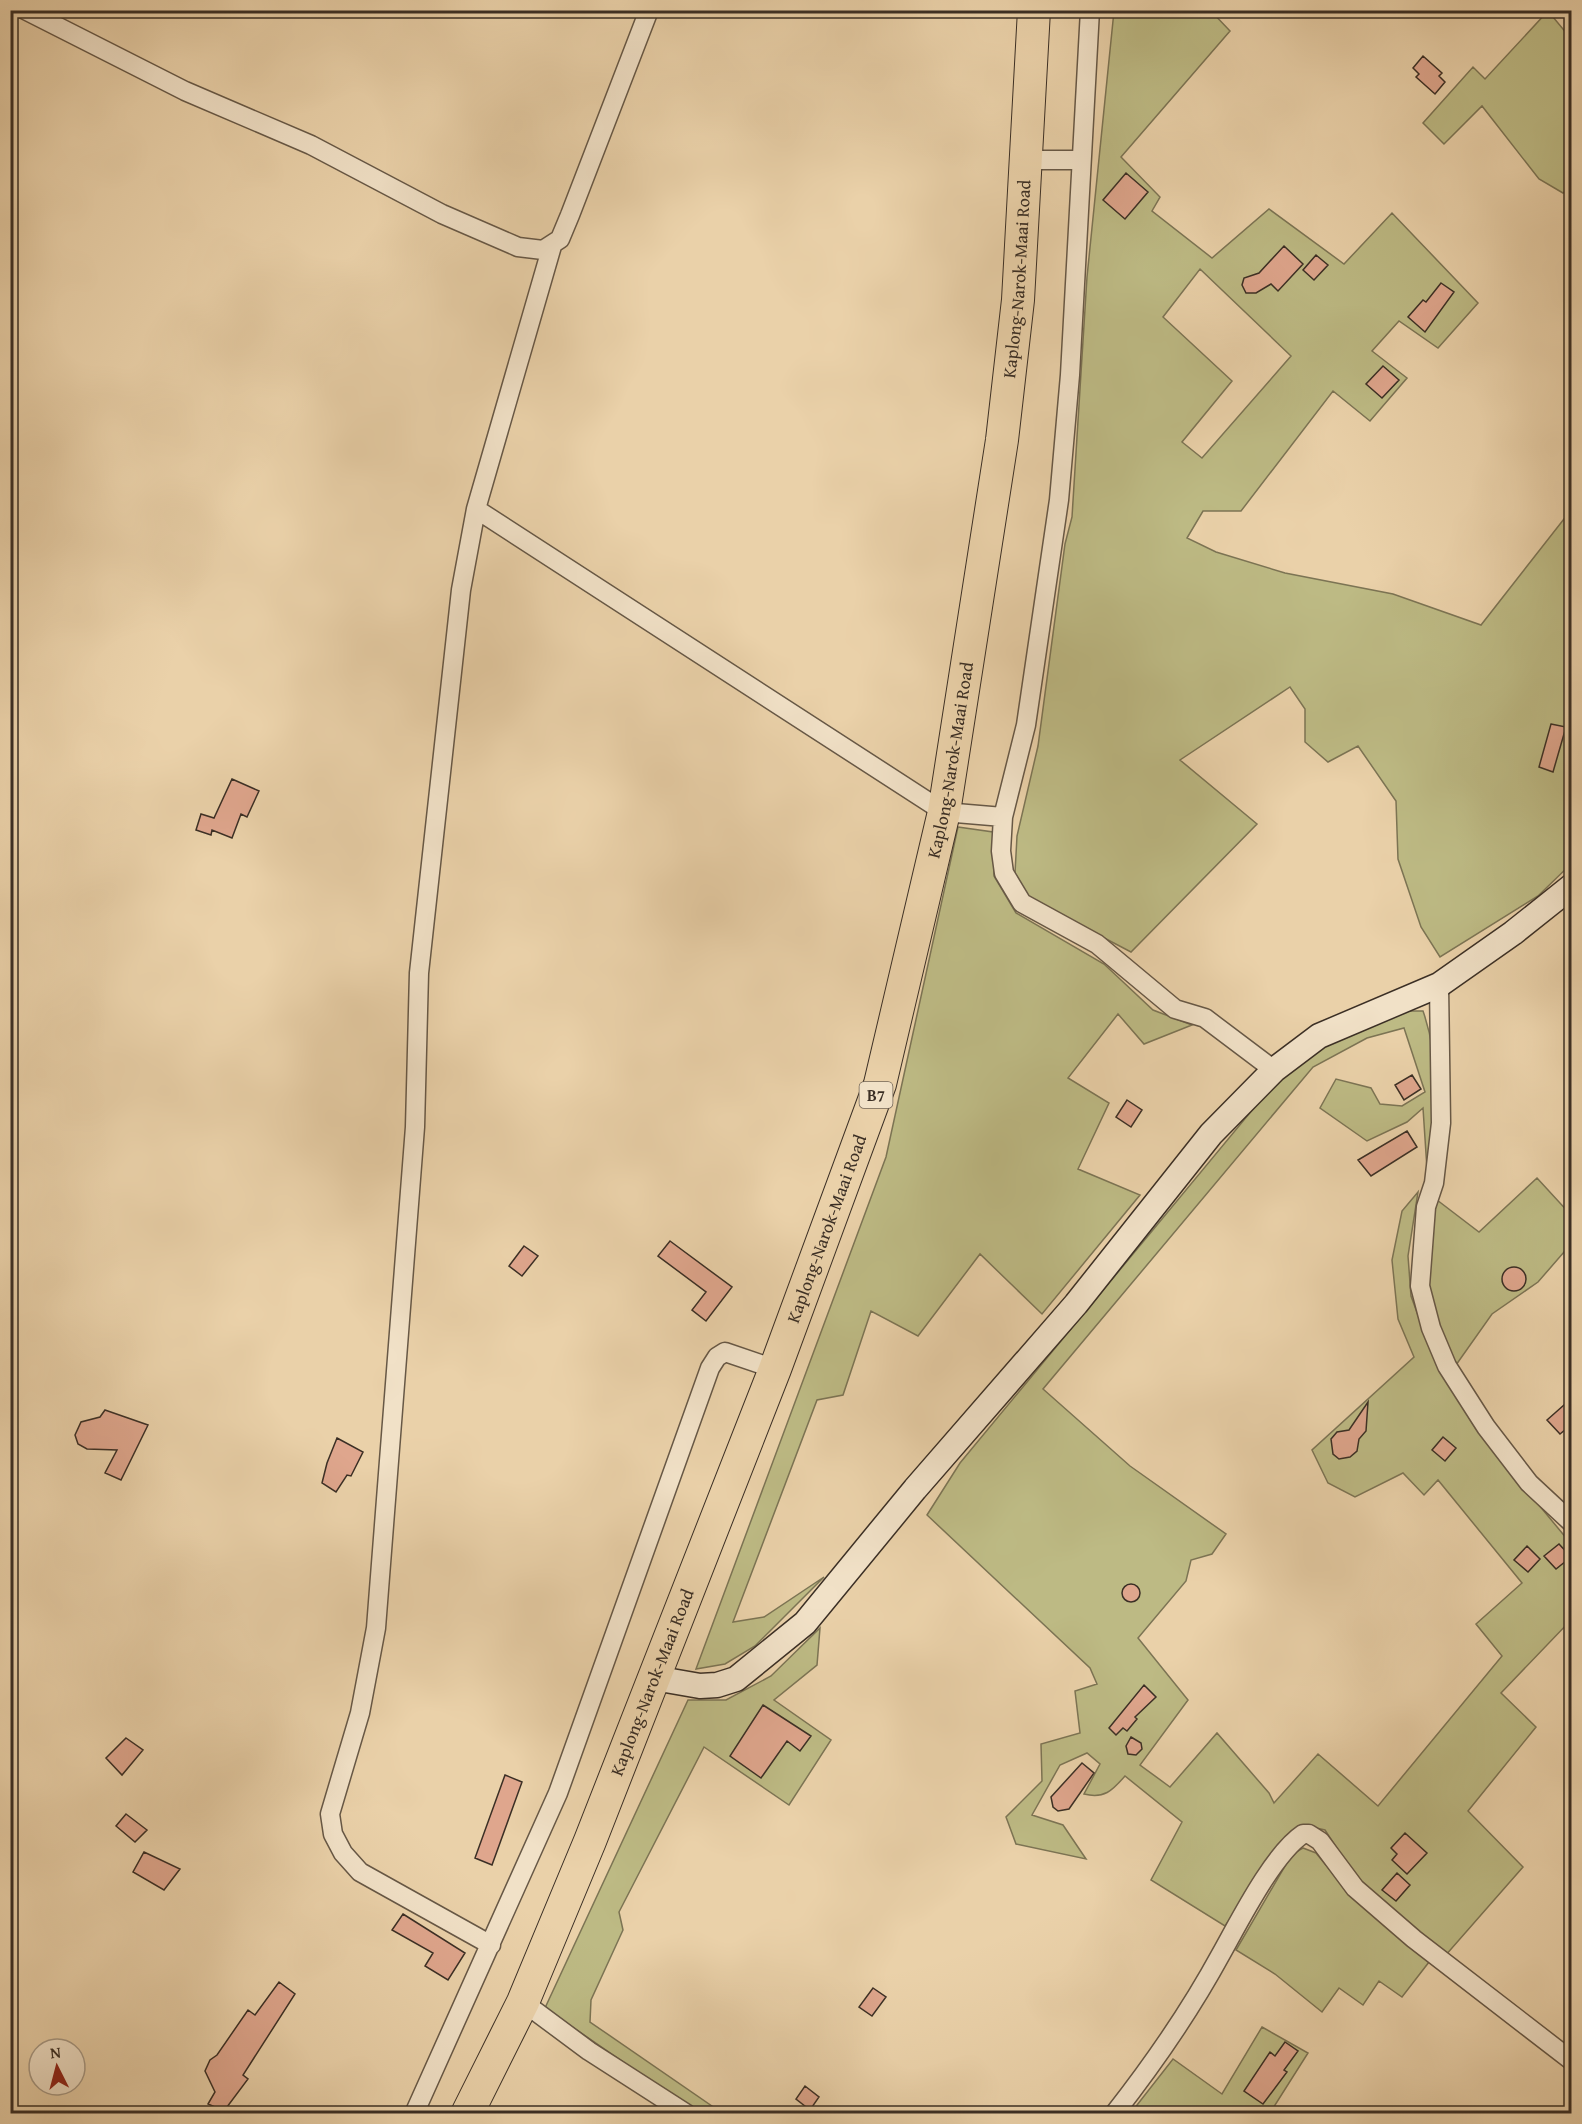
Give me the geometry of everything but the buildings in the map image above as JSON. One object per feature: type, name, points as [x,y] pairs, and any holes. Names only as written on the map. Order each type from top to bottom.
[{"type":"highway","name":"Kaplong-Narok-Maai Road","points":[[467,2114],[523,2002],[591,1841],[775,1369],[880,1084],[944,812],[1002,440],[1018,300],[1034,10]]},
{"type":"street","points":[[25,10],[185,91],[311,145],[476,230],[518,247],[543,250],[560,239],[649,10]]},
{"type":"street","points":[[1090,10],[1070,375],[1059,500],[1026,725],[1003,817],[1001,851],[1004,873],[1022,903],[1097,944],[1136,974],[1174,1009],[1205,1018],[1274,1070]]},
{"type":"street","points":[[1027,160],[1081,159]]},
{"type":"street","points":[[491,1945],[360,1872],[343,1853],[333,1834],[330,1814],[360,1713],[376,1628],[412,1171],[419,973],[461,591],[476,509],[552,246]]},
{"type":"street","points":[[476,509],[944,812],[1003,817]]},
{"type":"street","points":[[654,1678],[700,1686],[717,1685],[736,1679],[805,1623],[915,1489],[1076,1304],[1211,1134],[1274,1070],[1318,1036],[1439,985],[1572,886]]},
{"type":"street","points":[[1439,985],[1441,1123],[1439,1153],[1426,1207],[1420,1286],[1431,1328],[1448,1366],[1486,1427],[1530,1483],[1572,1523]]},
{"type":"street","points":[[414,2114],[558,1793],[710,1368],[717,1357],[725,1352],[775,1369]]},
{"type":"street","points":[[1114,2114],[1163,2051],[1242,1914],[1288,1848],[1303,1834],[1315,1836],[1320,1840],[1355,1888],[1414,1939],[1572,2061]]},
{"type":"street","points":[[523,2002],[590,2051],[687,2114]]},
{"type":"shaded area","points":[[1114,11],[1211,11],[1230,31],[1121,157],[1160,197],[1152,211],[1212,258],[1269,209],[1344,264],[1392,213],[1478,303],[1438,348],[1399,321],[1372,351],[1407,378],[1370,421],[1333,391],[1241,511],[1203,511],[1187,538],[1216,552],[1285,573],[1393,594],[1481,625],[1571,510],[1571,864],[1538,896],[1440,957],[1421,927],[1398,859],[1396,801],[1358,746],[1328,762],[1305,742],[1305,709],[1290,687],[1180,760],[1257,824],[1131,952],[1028,898],[1015,873],[1017,836],[1038,746],[1065,544],[1072,517],[1087,277]],"holes":[[[1200,269],[1291,356],[1202,458],[1182,442],[1232,381],[1163,317]]]},
{"type":"shaded area","points":[[1548,11],[1568,35],[1571,47],[1571,188],[1563,193],[1539,179],[1482,106],[1444,144],[1423,123],[1473,67],[1485,79]]},
{"type":"shaded area","points":[[958,827],[993,832],[994,876],[1016,913],[1104,964],[1153,1010],[1192,1025],[1144,1044],[1118,1014],[1068,1078],[1109,1103],[1078,1169],[1140,1195],[1042,1314],[980,1254],[918,1336],[871,1311],[843,1395],[817,1400],[733,1622],[764,1617],[824,1577],[755,1646],[725,1664],[696,1669],[886,1157]]},
{"type":"shaded area","points":[[1399,1011],[1423,1011],[1429,1030],[1435,1070],[1435,1090],[1433,1130],[1427,1169],[1423,1108],[1407,1122],[1367,1141],[1320,1108],[1336,1079],[1371,1088],[1380,1104],[1402,1106],[1425,1092],[1404,1028],[1367,1038],[1313,1067],[1043,1389],[1130,1466],[1226,1534],[1212,1554],[1191,1560],[1186,1581],[1138,1638],[1188,1700],[1140,1765],[1170,1787],[1217,1733],[1269,1793],[1274,1803],[1318,1754],[1378,1806],[1502,1656],[1476,1624],[1522,1583],[1438,1480],[1424,1495],[1403,1473],[1355,1497],[1328,1483],[1312,1450],[1414,1357],[1398,1319],[1392,1260],[1402,1211],[1418,1192],[1408,1256],[1411,1296],[1433,1356],[1476,1429],[1572,1545],[1571,1620],[1501,1693],[1536,1727],[1468,1811],[1523,1867],[1445,1956],[1359,1882],[1325,1830],[1307,1826],[1289,1836],[1225,1926],[1151,1880],[1182,1822],[1125,1776],[1107,1792],[1097,1795],[1084,1794],[1100,1764],[1087,1753],[1060,1765],[1032,1815],[1063,1825],[1086,1859],[1016,1844],[1006,1817],[1042,1781],[1041,1744],[1080,1733],[1075,1691],[1097,1684],[1090,1668],[927,1515],[960,1463],[1282,1074],[1351,1027]]},
{"type":"shaded area","points":[[1537,1178],[1571,1215],[1571,1244],[1538,1282],[1492,1314],[1456,1365],[1436,1321],[1428,1294],[1427,1259],[1437,1200],[1479,1232]]},
{"type":"shaded area","points":[[820,1628],[817,1665],[774,1700],[831,1740],[789,1805],[704,1747],[619,1912],[623,1930],[591,2000],[590,2022],[722,2113],[697,2113],[545,2008],[688,1700],[726,1700],[771,1676]]},
{"type":"shaded area","points":[[1303,1848],[1316,1853],[1343,1886],[1429,1962],[1402,1997],[1379,1981],[1363,2005],[1339,1988],[1322,2012],[1275,1974],[1236,1950],[1292,1854]]},
{"type":"shaded area","points":[[1262,2027],[1308,2053],[1270,2113],[1130,2114],[1173,2059],[1222,2094]]}]
